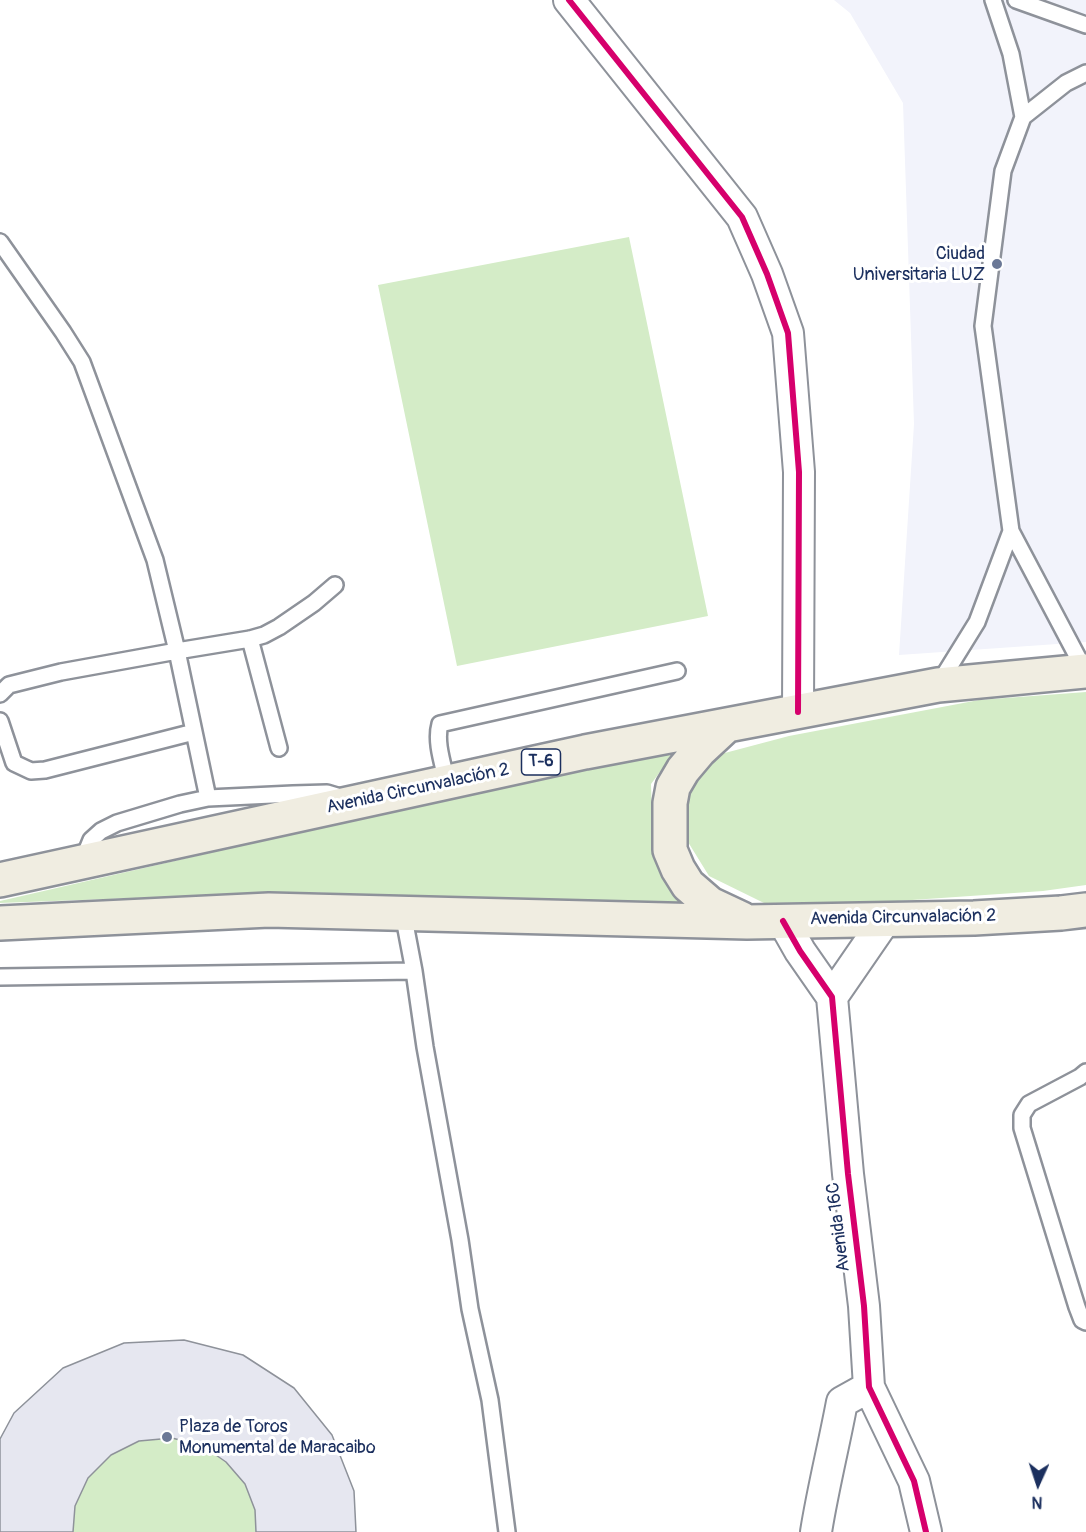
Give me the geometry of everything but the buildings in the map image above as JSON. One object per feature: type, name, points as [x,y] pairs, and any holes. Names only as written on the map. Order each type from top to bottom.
[{"type":"highway","name":"Avenida Circunvalación 2","points":[[0,880],[585,752],[938,684],[1085,671]]},
{"type":"highway","points":[[727,725],[699,751],[683,770],[673,788],[670,803],[670,850],[688,885],[710,904],[747,922]]},
{"type":"highway","name":"Avenida Circunvalación 2","points":[[0,923],[269,910],[747,922],[974,918],[1086,910]]},
{"type":"street","points":[[569,0],[742,217],[767,274],[788,333],[799,472],[798,712]]},
{"type":"street","points":[[832,997],[885,920]]},
{"type":"street","name":"Avenida 16C","points":[[783,921],[800,951],[832,997],[848,1174],[864,1306],[869,1387],[914,1481],[926,1532]]},
{"type":"street","points":[[816,1532],[842,1402],[869,1387]]},
{"type":"lane","points":[[993,0],[1011,54],[1023,117]]},
{"type":"lane","points":[[1016,0],[1086,25]]},
{"type":"lane","points":[[1085,671],[1011,531],[983,326],[1003,171],[1023,117],[1066,82],[1086,73]]},
{"type":"lane","points":[[0,242],[82,362],[155,560],[208,798]]},
{"type":"lane","points":[[938,684],[977,622],[1011,531]]},
{"type":"lane","points":[[0,694],[9,685],[61,672],[264,635],[314,603],[335,585]]},
{"type":"lane","points":[[250,639],[279,748]]},
{"type":"lane","points":[[447,782],[440,751],[440,724],[677,671]]},
{"type":"lane","points":[[0,722],[14,763],[31,771],[45,770],[194,732]]},
{"type":"lane","points":[[82,862],[91,840],[101,831],[117,823],[180,804],[208,798],[327,793],[361,801]]},
{"type":"lane","points":[[403,913],[456,1213],[470,1309],[490,1400],[507,1532]]},
{"type":"lane","points":[[0,977],[414,971]]},
{"type":"lane","points":[[1086,1072],[1029,1104],[1022,1114],[1022,1128],[1077,1307],[1082,1320],[1086,1322]]},
{"type":"shaded area","name":"Ciudad Universitaria LUZ","points":[[834,0],[1086,0],[1086,642],[899,655],[914,424],[903,103],[850,13]]},
{"type":"green space","points":[[629,237],[708,616],[457,666],[378,285]]},
{"type":"green space","points":[[1086,692],[1086,885],[1043,891],[883,902],[764,903],[709,876],[688,842],[680,809],[689,777],[721,754],[789,736],[979,700]]},
{"type":"green space","points":[[680,745],[651,784],[652,816],[656,850],[690,904],[298,892],[0,903],[0,901]]},
{"type":"green space","name":"Plaza de Toros Monumental de Maracaibo","points":[[184,1340],[243,1355],[294,1388],[332,1435],[354,1491],[356,1532],[0,1532],[0,1439],[14,1413],[63,1368],[124,1343]]},
{"type":"cycle path","points":[[569,0],[742,217],[767,274],[788,333],[799,472],[798,712]]},
{"type":"cycle path","points":[[783,921],[800,951],[832,997],[848,1174],[864,1306],[869,1387],[914,1481],[926,1532]]},
{"type":"place","name":"Ciudad Universitaria LUZ","points":[[997,264]]},
{"type":"place","name":"Plaza de Toros Monumental de Maracaibo","points":[[167,1437]]}]
